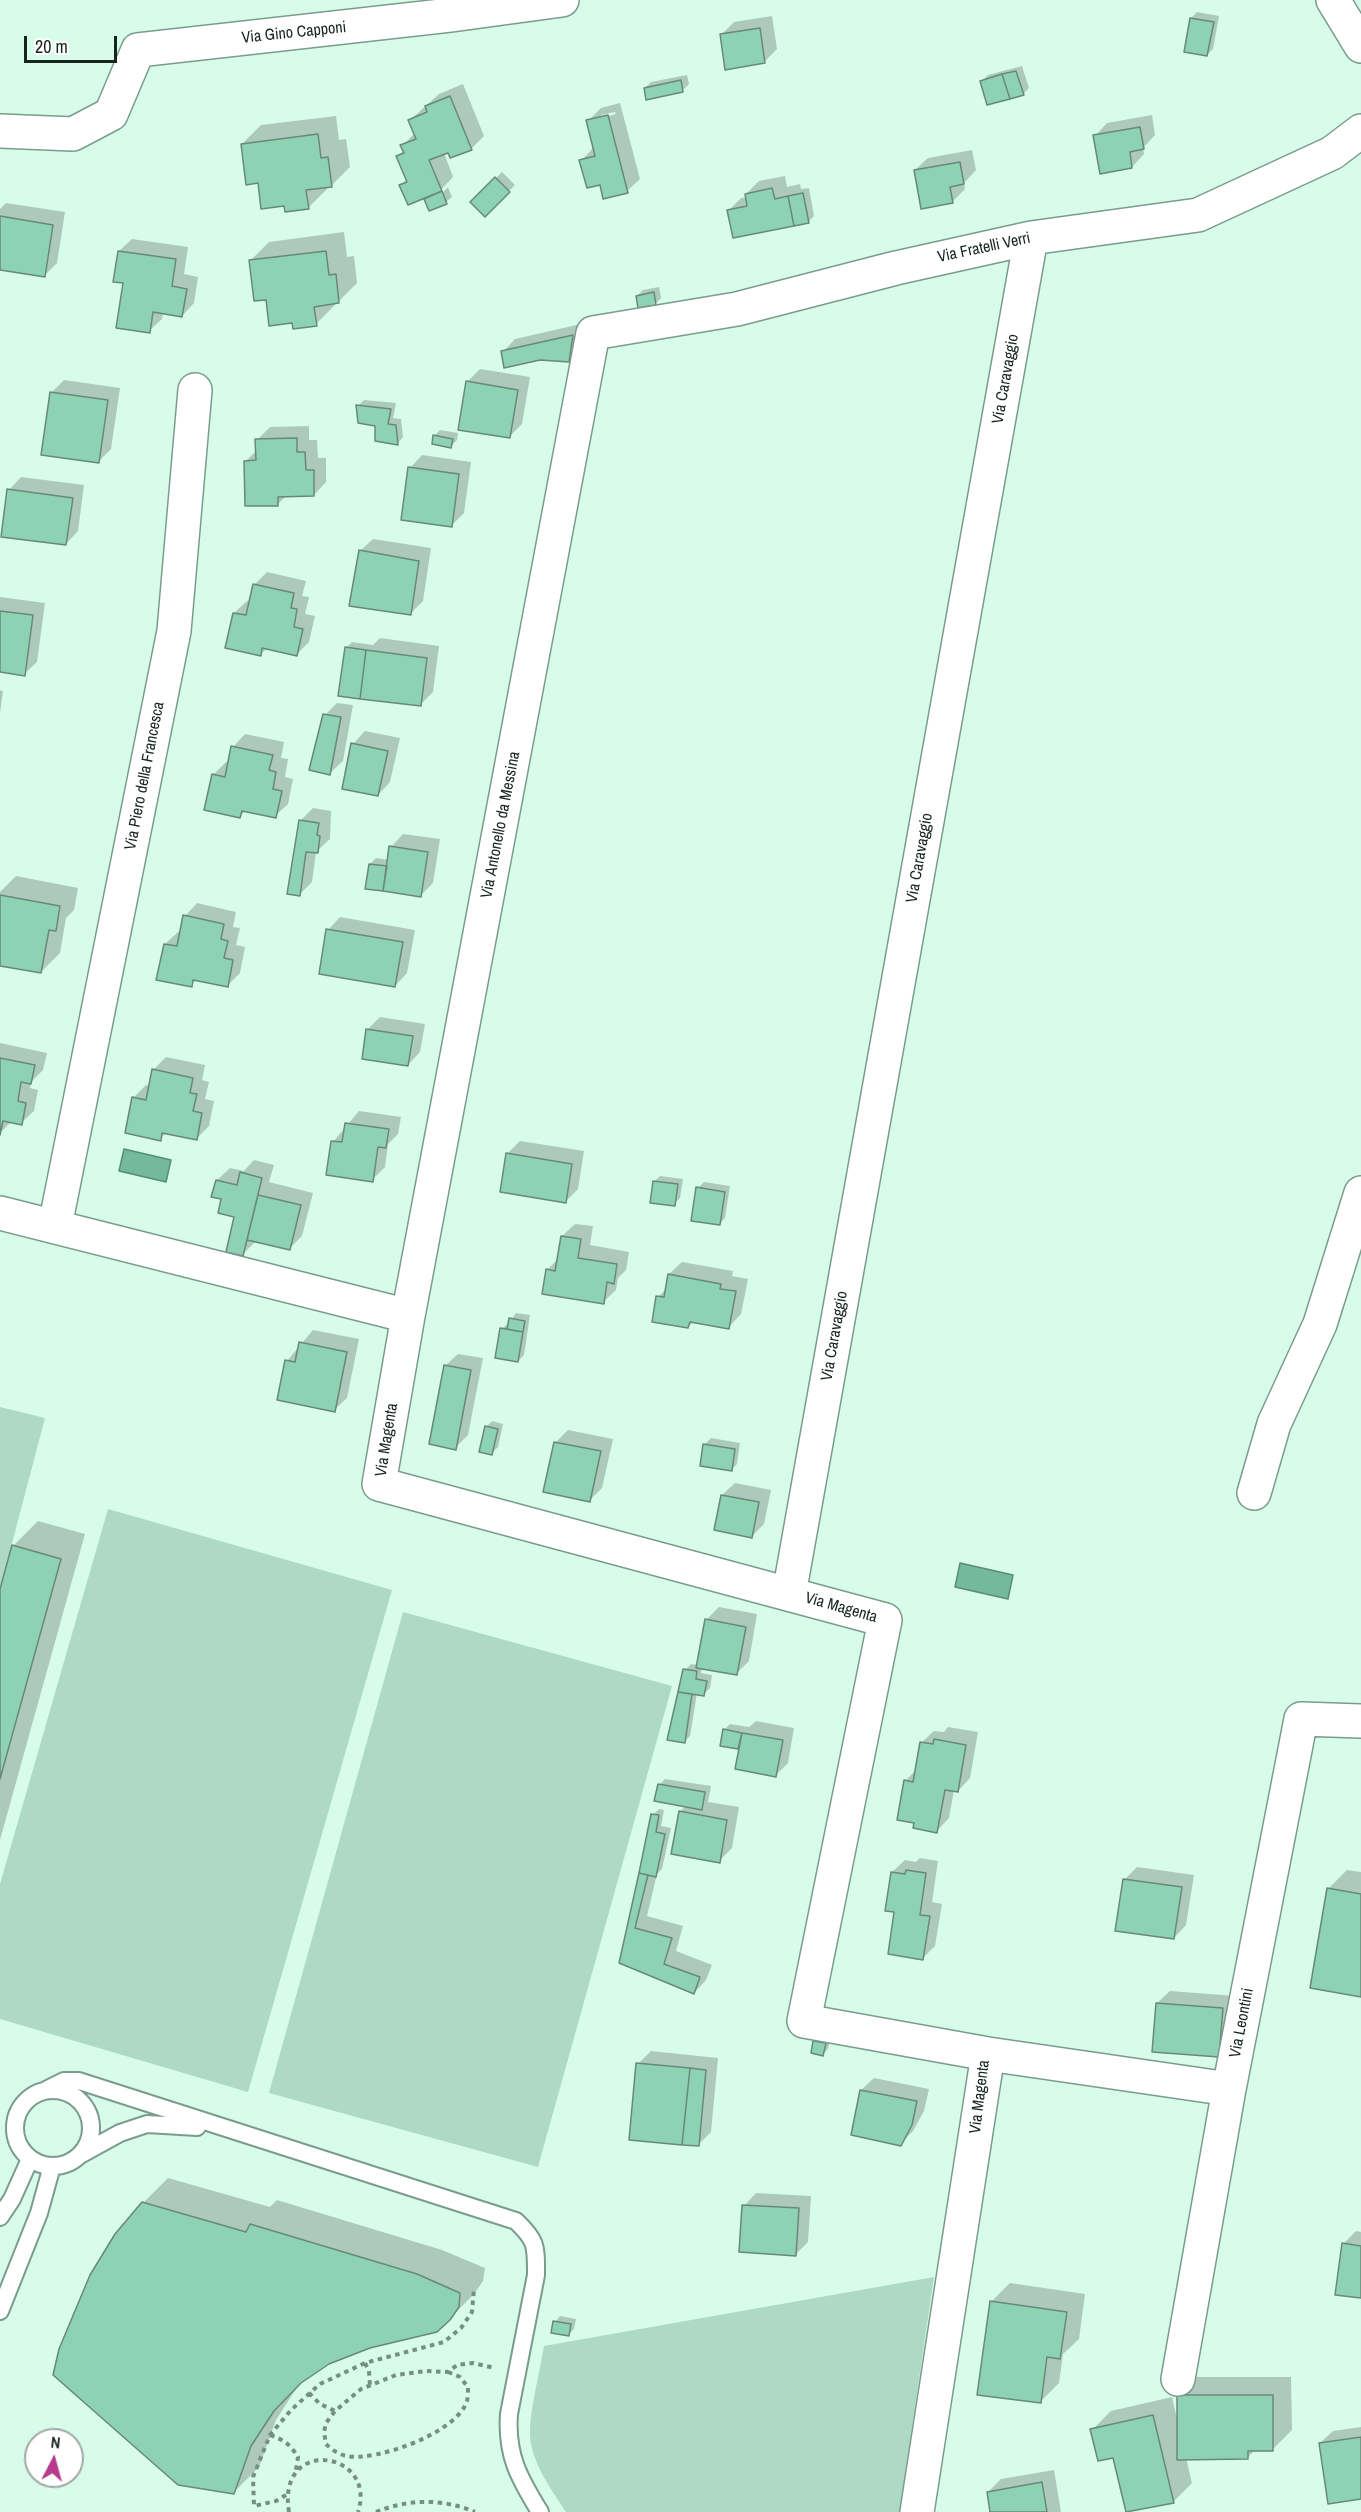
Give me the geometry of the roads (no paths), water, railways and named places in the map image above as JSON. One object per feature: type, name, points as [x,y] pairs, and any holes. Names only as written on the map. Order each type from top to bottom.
[{"type":"street","name":"Via Gino Capponi","points":[[0,131],[73,134],[111,114],[138,50],[448,8],[561,0]]},
{"type":"street","points":[[1333,0],[1361,46]]},
{"type":"street","name":"Via Fratelli Verri","points":[[593,333],[737,309],[896,268],[1031,238],[1198,215],[1332,153],[1361,131]]},
{"type":"street","name":"Via Caravaggio","points":[[789,1594],[1031,238]]},
{"type":"street","name":"Via Antonello da Messina","points":[[408,1316],[593,333]]},
{"type":"street","name":"Via Piero della Francesca","points":[[55,1226],[174,631],[195,390]]},
{"type":"street","points":[[1254,1493],[1274,1424],[1320,1324],[1361,1193]]},
{"type":"street","points":[[0,1212],[408,1316]]},
{"type":"street","name":"Via Magenta","points":[[408,1316],[379,1484],[885,1620],[804,2021],[988,2054],[918,2512]]},
{"type":"street","name":"Via Leontini","points":[[1178,2379],[1229,2089],[1301,1719],[1361,1721]]},
{"type":"street","points":[[988,2054],[1229,2089]]},
{"type":"lane","points":[[228,2130],[147,2124],[120,2133],[67,2163],[52,2166],[30,2159],[17,2142],[15,2120],[21,2105],[26,2100],[64,2081],[79,2081],[516,2221],[531,2235],[536,2254],[536,2275],[509,2414],[508,2437],[520,2480],[540,2512]]},
{"type":"lane","points":[[46,2090],[68,2092],[86,2107],[91,2121],[91,2136],[80,2156]]},
{"type":"lane","points":[[0,2217],[12,2199],[30,2159]]},
{"type":"lane","points":[[0,2312],[39,2214],[52,2166]]}]
